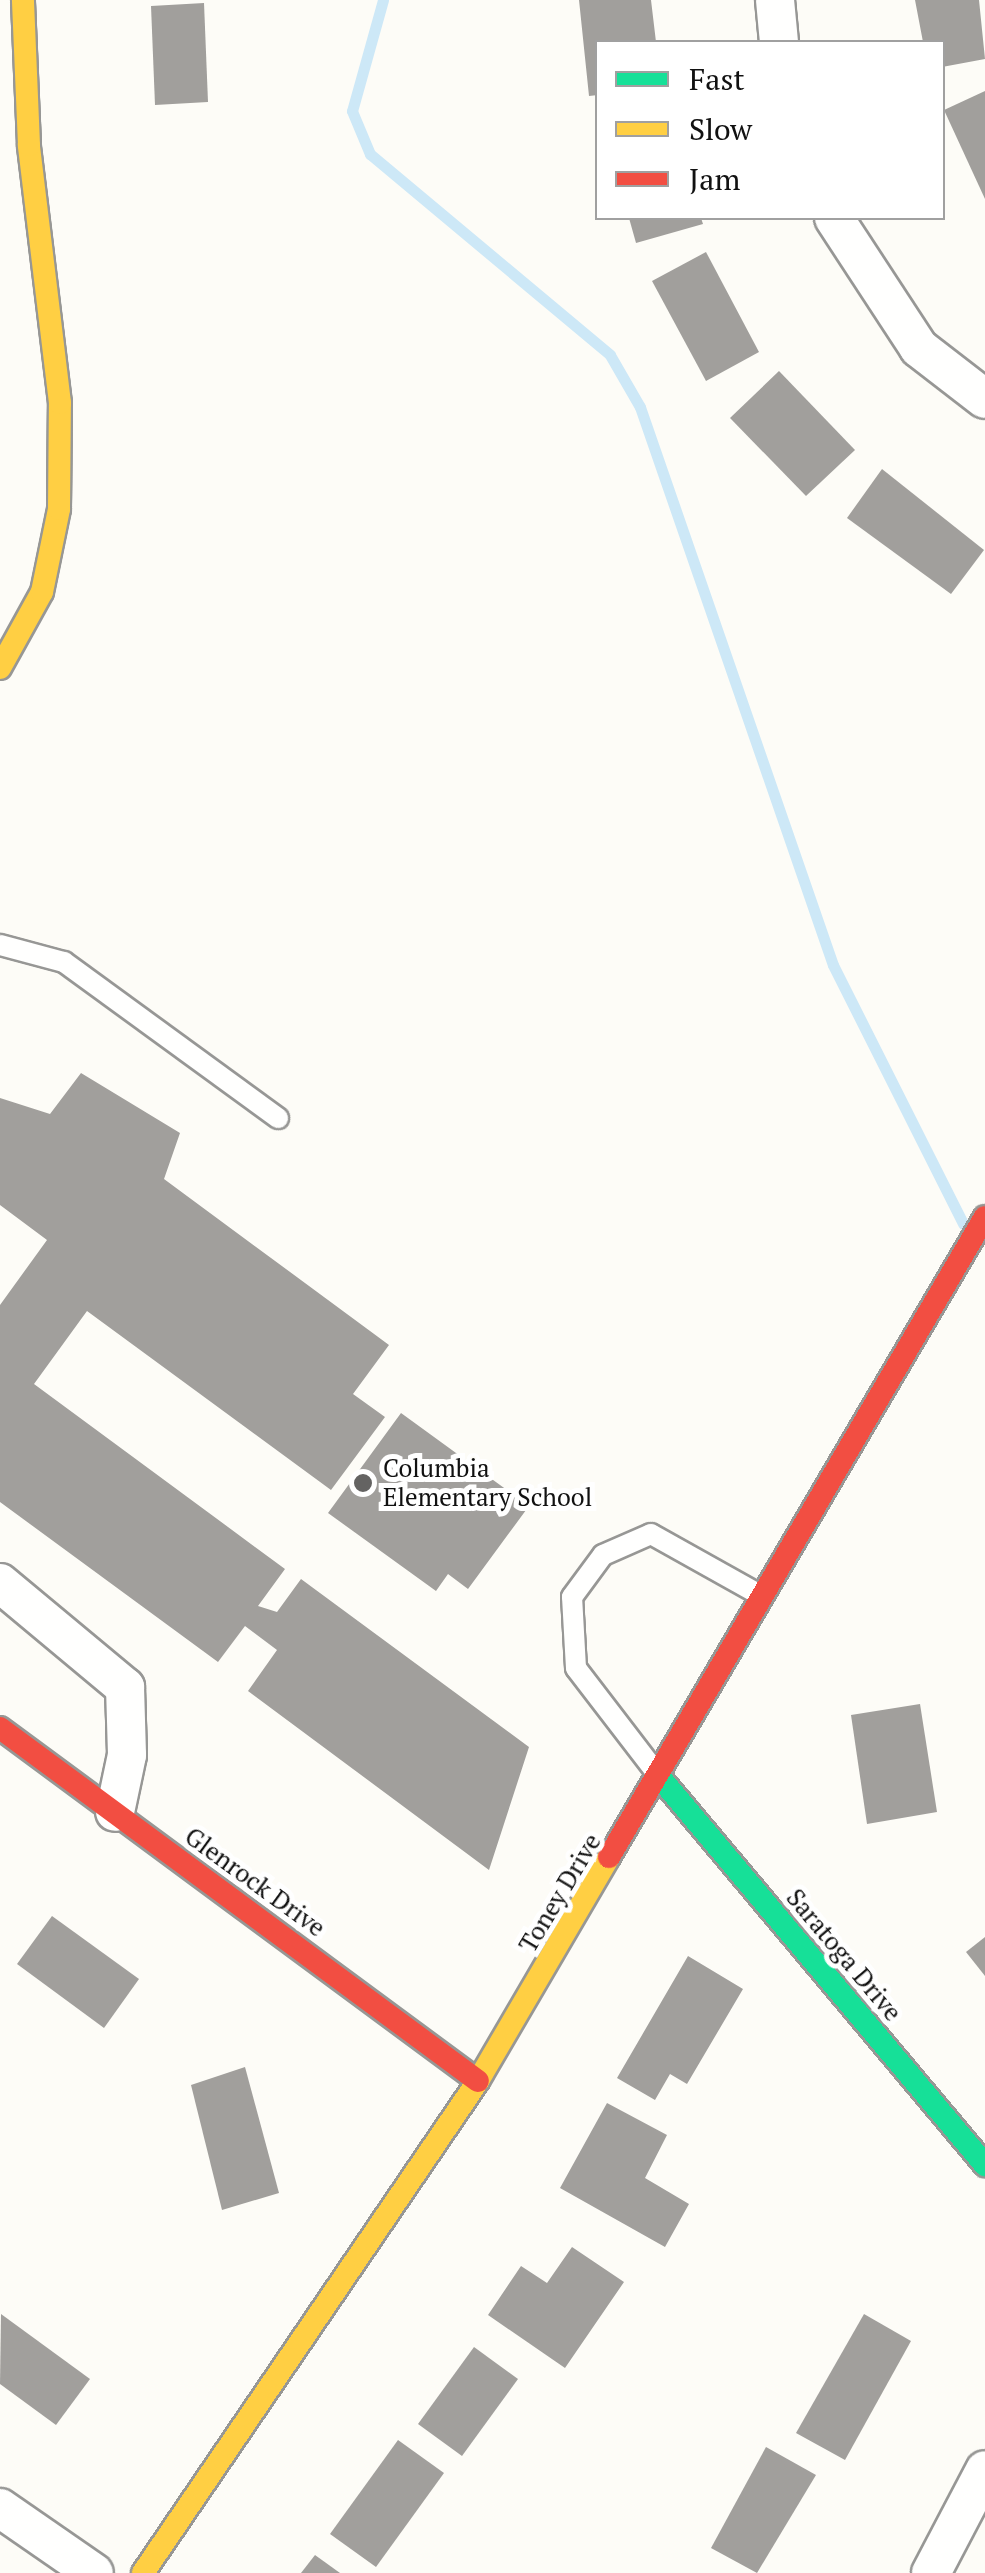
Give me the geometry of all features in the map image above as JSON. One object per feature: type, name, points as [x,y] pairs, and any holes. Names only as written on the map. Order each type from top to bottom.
[{"type":"street","points":[[0,668],[42,592],[58,509],[60,403],[14,147],[24,0]]},
{"type":"street","points":[[775,0],[779,40]]},
{"type":"street","points":[[835,220],[919,348],[985,399]]},
{"type":"street","name":"Toney Drive","points":[[143,2573],[478,2081],[662,1780],[985,1217]]},
{"type":"street","points":[[0,1583],[125,1687],[127,1756],[114,1812]]},
{"type":"street","name":"Glenrock Drive","points":[[0,1728],[478,2081]]},
{"type":"street","name":"Saratoga Drive","points":[[662,1780],[985,2165]]},
{"type":"street","points":[[931,2573],[985,2470]]},
{"type":"street","points":[[0,2508],[94,2573]]},
{"type":"lane","points":[[0,944],[64,962],[278,1118]]},
{"type":"lane","points":[[662,1780],[576,1668],[572,1597],[603,1556],[650,1534],[766,1598]]},
{"type":"building","points":[[579,0],[651,0],[656,40],[595,40],[595,95],[589,96]]},
{"type":"building","points":[[915,0],[979,0],[985,59],[945,66],[945,40],[923,40]]},
{"type":"building","points":[[204,3],[208,102],[155,105],[151,6]]},
{"type":"building","points":[[985,91],[985,199],[945,112]]},
{"type":"building","points":[[630,220],[702,220],[703,224],[636,243]]},
{"type":"building","points":[[706,252],[759,352],[706,381],[652,281]]},
{"type":"building","points":[[779,371],[855,450],[806,496],[730,418]]},
{"type":"building","points":[[882,469],[984,550],[951,594],[847,518]]},
{"type":"building","points":[[81,1073],[180,1133],[164,1179],[389,1345],[353,1394],[385,1417],[331,1490],[87,1311],[34,1384],[285,1569],[258,1606],[277,1612],[301,1579],[529,1747],[489,1870],[248,1691],[277,1650],[245,1626],[218,1662],[0,1502],[0,1305],[47,1240],[0,1205],[0,1098],[50,1114]]},
{"type":"building","points":[[401,1413],[529,1506],[468,1589],[448,1574],[436,1591],[328,1513]]},
{"type":"building","points":[[920,1704],[937,1812],[867,1824],[851,1715]]},
{"type":"building","points":[[52,1916],[139,1979],[104,2028],[17,1964]]},
{"type":"building","points":[[985,1937],[985,1976],[966,1952]]},
{"type":"building","points":[[688,1956],[743,1989],[687,2084],[670,2074],[655,2100],[617,2078]]},
{"type":"building","points":[[245,2067],[279,2193],[222,2210],[191,2085]]},
{"type":"building","points":[[607,2103],[667,2135],[645,2178],[689,2204],[665,2247],[560,2188]]},
{"type":"building","points":[[572,2247],[624,2282],[565,2368],[488,2315],[521,2266],[547,2283]]},
{"type":"building","points":[[1,2314],[90,2379],[56,2425],[0,2384]]},
{"type":"building","points":[[864,2314],[911,2341],[845,2460],[796,2433]]},
{"type":"building","points":[[474,2347],[518,2379],[462,2456],[418,2424]]},
{"type":"building","points":[[398,2440],[444,2473],[376,2567],[330,2534]]},
{"type":"building","points":[[766,2447],[816,2475],[757,2573],[711,2548]]},
{"type":"building","points":[[315,2555],[340,2573],[301,2573]]},
{"type":"waterway","points":[[383,0],[352,111],[370,154],[610,355],[640,407],[833,965],[963,1224]]},
{"type":"traffic: fast","points":[[662,1780],[985,2165]]},
{"type":"traffic: slow","points":[[0,668],[42,592],[59,509],[60,403],[29,145],[23,0]]},
{"type":"traffic: slow","points":[[143,2573],[478,2081],[609,1857]]},
{"type":"traffic: jam","points":[[609,1857],[985,1217]]},
{"type":"traffic: jam","points":[[0,1728],[478,2081]]},
{"type":"place","name":"Columbia Elementary School","points":[[363,1483]]}]
